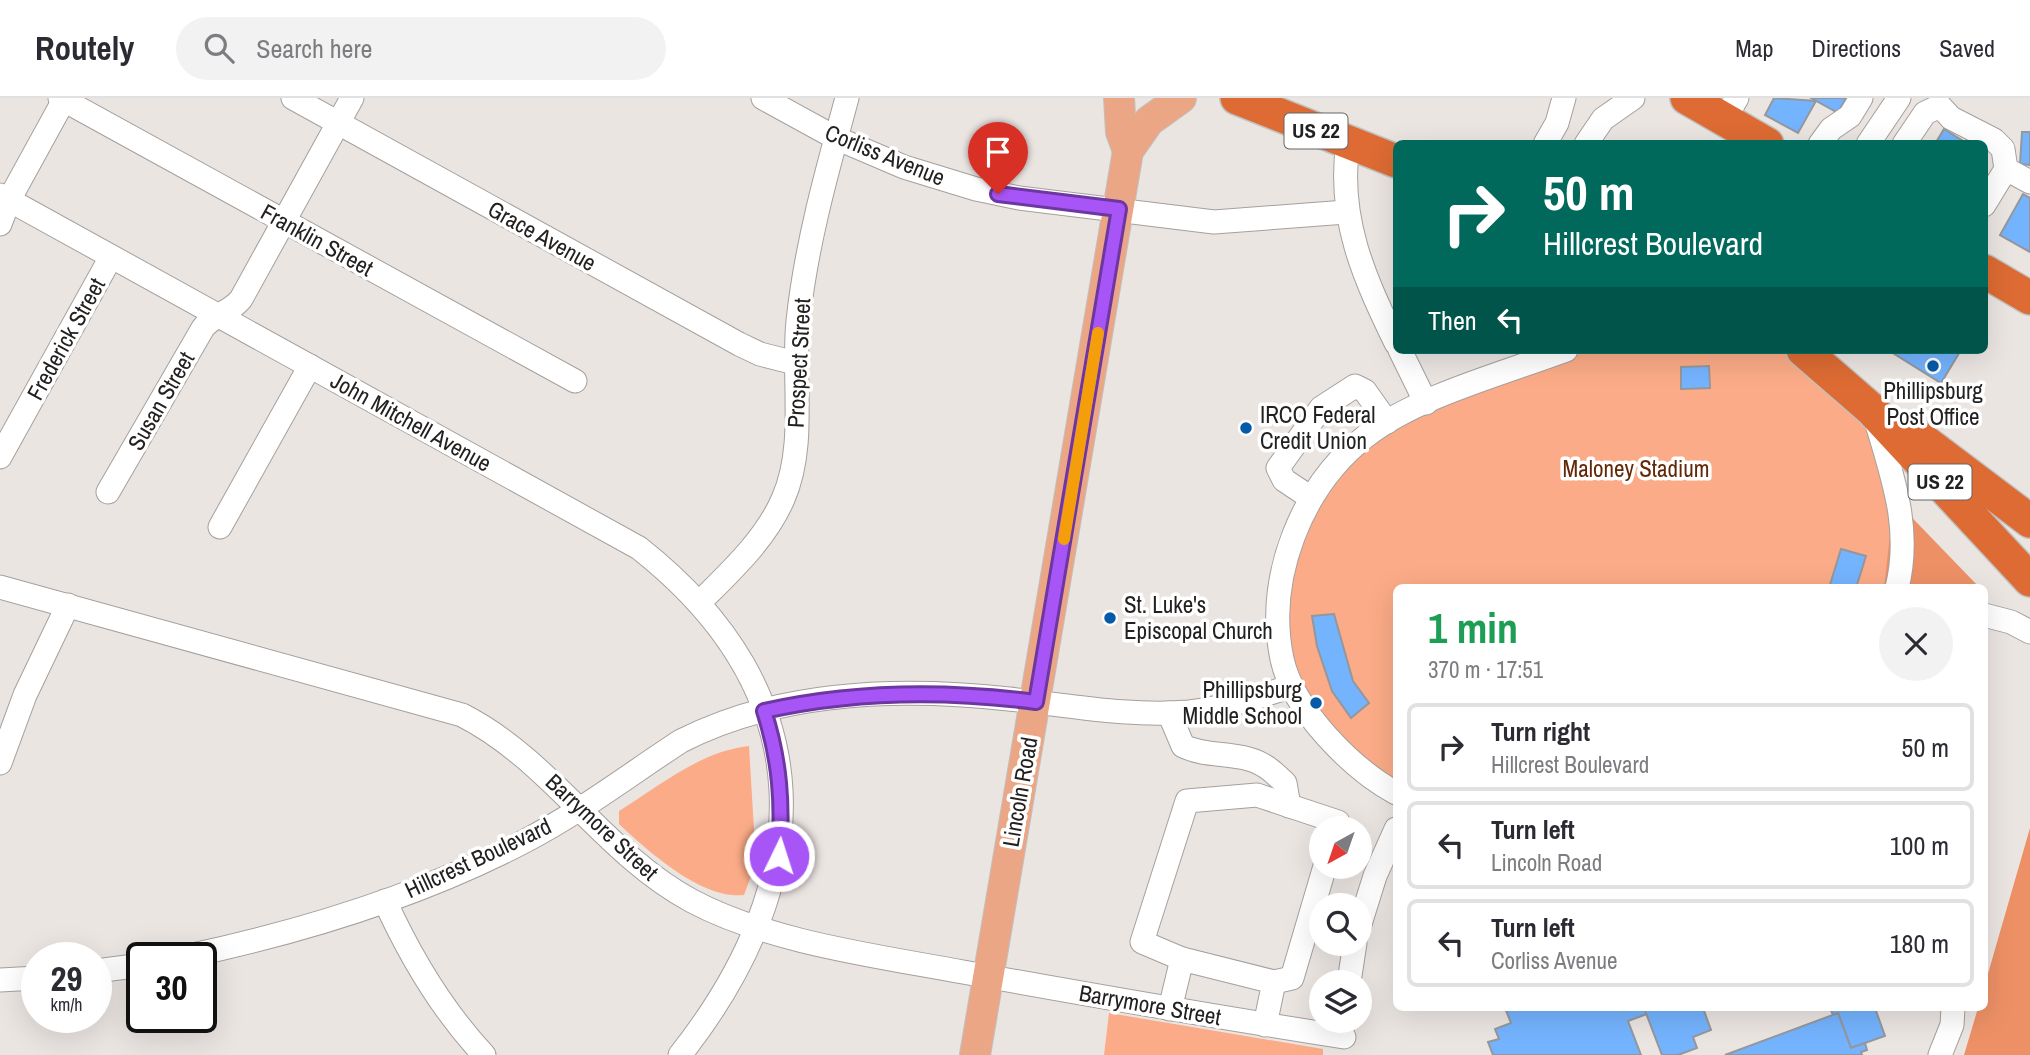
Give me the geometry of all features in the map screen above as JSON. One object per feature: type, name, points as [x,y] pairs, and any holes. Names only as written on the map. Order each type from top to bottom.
[{"type":"highway","name":"US 22","points":[[1237,98],[1393,160]]},
{"type":"highway","points":[[1686,98],[1731,109],[1763,140]]},
{"type":"highway","points":[[1988,273],[2030,298]]},
{"type":"highway","name":"US 22","points":[[1808,354],[1873,411],[2030,580]]},
{"type":"highway","points":[[1873,411],[1923,437],[2030,521]]},
{"type":"main road","name":"Lincoln Road","points":[[1119,98],[1121,132],[1128,151]]},
{"type":"main road","name":"Lincoln Road","points":[[975,1055],[1128,151],[1149,121],[1181,98]]},
{"type":"main road","points":[[2007,553],[2030,599]]},
{"type":"street","name":"Grace Avenue","points":[[293,98],[739,344],[760,354],[795,363]]},
{"type":"street","name":"Susan Street","points":[[108,492],[203,328],[241,299],[352,98]]},
{"type":"street","name":"Corliss Avenue","points":[[763,98],[836,138],[904,167],[976,189],[1019,198],[1214,222],[1346,212]]},
{"type":"street","name":"Prospect Street","points":[[700,602],[766,527],[783,499],[794,453],[795,363],[806,262],[847,98]]},
{"type":"street","points":[[1547,140],[1558,123],[1564,98]]},
{"type":"street","points":[[1589,140],[1603,118],[1633,98]]},
{"type":"street","points":[[1823,140],[1831,130],[1850,116],[1861,98]]},
{"type":"street","points":[[1871,140],[1899,98]]},
{"type":"street","points":[[0,224],[5,198],[63,99]]},
{"type":"street","name":"Franklin Street","points":[[63,99],[575,382]]},
{"type":"street","points":[[1907,140],[1925,113],[1938,102],[1951,118],[1994,140],[2003,149],[2006,169],[1988,198]]},
{"type":"street","points":[[1348,144],[1345,165],[1346,212],[1359,262],[1393,336]]},
{"type":"street","points":[[2006,169],[2030,182]]},
{"type":"street","name":"John Mitchell Avenue","points":[[5,198],[639,548],[700,602],[733,645],[764,711],[775,747],[782,816],[779,856],[771,890],[758,926],[737,974],[680,1055]]},
{"type":"street","name":"Frederick Street","points":[[0,457],[111,257]]},
{"type":"street","points":[[1402,354],[1426,402]]},
{"type":"street","points":[[1393,791],[1358,768],[1340,750],[1292,686],[1282,660],[1280,642],[1282,591],[1291,545],[1311,498],[1342,457],[1387,422],[1426,402],[1555,354]]},
{"type":"street","points":[[220,527],[310,366]]},
{"type":"street","points":[[1311,498],[1284,480],[1278,468],[1321,408],[1354,386],[1365,391],[1387,422]]},
{"type":"street","points":[[1873,411],[1892,470],[1902,517],[1903,541],[1897,584]]},
{"type":"street","name":"Barrymore Street","points":[[0,587],[461,715],[490,731],[540,770],[657,879],[708,909],[758,926],[860,953],[1170,1009],[1345,1037]]},
{"type":"street","points":[[0,763],[25,695],[68,606]]},
{"type":"street","points":[[1988,616],[2011,622],[2030,632]]},
{"type":"street","name":"Hillcrest Boulevard","points":[[217,948],[335,918],[456,874],[526,841],[681,741],[708,727],[764,711],[798,703],[896,694],[1169,713],[1244,702],[1292,686]]},
{"type":"street","points":[[1169,713],[1183,746],[1195,752],[1237,756],[1262,764],[1285,783],[1289,806]]},
{"type":"street","points":[[1320,816],[1257,795],[1186,800],[1142,942],[1182,959],[1274,982],[1292,978],[1321,879]]},
{"type":"street","points":[[1370,893],[1393,836]]},
{"type":"street","points":[[385,901],[399,932],[436,994],[484,1055]]},
{"type":"street","points":[[1170,1009],[1182,959]]},
{"type":"street","points":[[0,980],[21,979]]},
{"type":"street","points":[[1265,1024],[1274,982]]},
{"type":"street","points":[[1940,1055],[1952,1025],[1953,1011]]},
{"type":"green space","name":"Maloney Stadium","points":[[1557,354],[1806,354],[1882,442],[1897,584],[1393,584],[1393,790],[1292,686],[1285,567],[1355,445]]},
{"type":"green space","points":[[749,746],[756,863],[744,895],[711,890],[694,882],[660,860],[619,824],[619,811],[681,771],[714,755]]},
{"type":"green space","points":[[1109,1013],[1323,1049],[1323,1055],[1104,1055]]},
{"type":"shaded area","points":[[1894,499],[1976,584],[1884,584]]},
{"type":"shaded area","points":[[2030,828],[2030,1055],[1964,1055],[1977,1011],[1988,1011],[1988,974]]},
{"type":"building","points":[[1774,98],[1816,101],[1798,133],[1765,115]]},
{"type":"building","points":[[1811,98],[1846,98],[1838,113]]},
{"type":"building","points":[[1944,129],[1962,140],[1937,140]]},
{"type":"building","points":[[2022,132],[2030,132],[2030,165],[2020,164]]},
{"type":"building","points":[[2023,194],[2030,198],[2030,252],[2000,235]]},
{"type":"building","name":"Phillipsburg Post Office","points":[[1894,354],[1959,354],[1941,383]]},
{"type":"building","points":[[1709,366],[1710,388],[1681,389],[1681,367]]},
{"type":"building","points":[[1841,549],[1866,556],[1857,584],[1830,584]]},
{"type":"building","points":[[1334,614],[1353,681],[1369,703],[1351,718],[1332,691],[1317,646],[1312,616]]},
{"type":"building","points":[[1506,1011],[1646,1011],[1647,1014],[1628,1021],[1641,1055],[1493,1055],[1488,1042],[1499,1039],[1495,1029],[1511,1023]]},
{"type":"building","points":[[1645,1011],[1704,1011],[1711,1030],[1693,1037],[1697,1048],[1678,1055],[1662,1055]]},
{"type":"building","points":[[1831,1011],[1876,1011],[1885,1036],[1851,1048],[1838,1013],[1833,1015]]},
{"type":"building","points":[[1838,1013],[1851,1048],[1865,1043],[1867,1050],[1861,1052],[1862,1055],[1725,1055]]},
{"type":"slow traffic","points":[[1064,539],[1098,333]]},
{"type":"place","name":"Phillipsburg Post Office","points":[[1933,366]]},
{"type":"place","name":"IRCO Federal Credit Union","points":[[1246,428]]},
{"type":"place","name":"St. Luke's Episcopal Church","points":[[1110,618]]},
{"type":"place","name":"Phillipsburg Middle School","points":[[1316,703]]},
{"type":"route","points":[[779,856],[782,816],[780,781],[775,747],[764,711],[798,703],[896,694],[1007,698],[1036,702],[1119,209],[998,194]]}]
